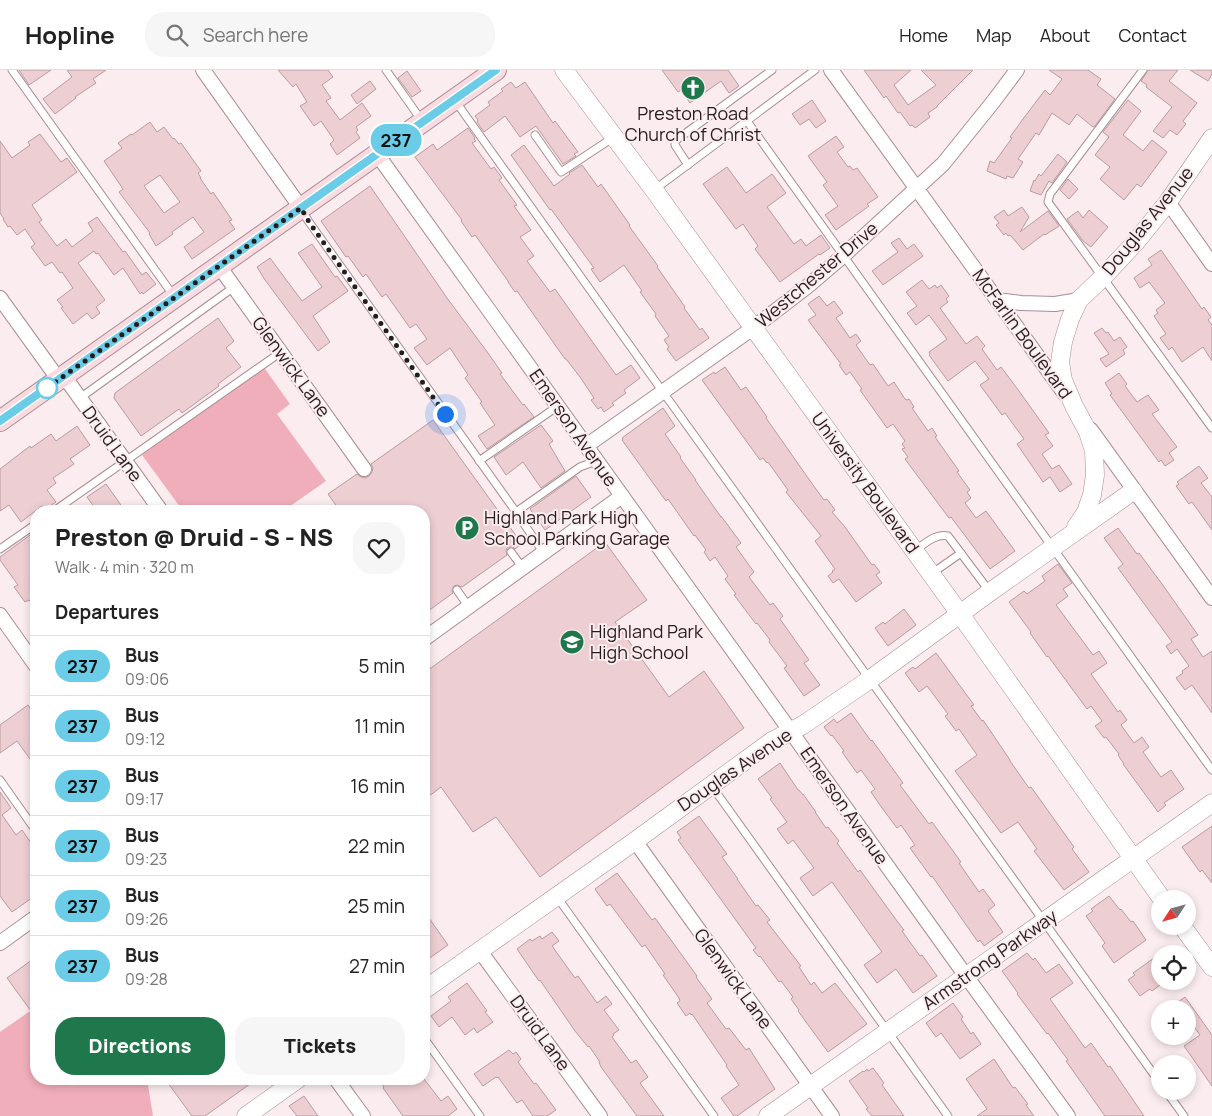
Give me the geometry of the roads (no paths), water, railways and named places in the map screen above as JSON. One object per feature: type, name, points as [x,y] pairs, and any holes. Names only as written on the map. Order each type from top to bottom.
[{"type":"main road","points":[[0,421],[496,70]]},
{"type":"street","points":[[203,70],[301,208]]},
{"type":"street","name":"University Boulevard","points":[[564,70],[654,190],[960,614],[1155,890]]},
{"type":"street","name":"Westchester Drive","points":[[586,446],[753,328],[808,286],[843,256],[942,164],[1017,70]]},
{"type":"street","name":"McFarlin Boulevard","points":[[833,71],[1212,598]]},
{"type":"street","name":"Douglas Avenue","points":[[1071,534],[1086,512],[1092,495],[1095,475],[1094,451],[1088,432],[1063,380],[1060,362],[1063,342],[1070,319],[1079,300],[1135,243],[1168,202],[1212,138]]},
{"type":"street","name":"Emerson Avenue","points":[[377,154],[1068,1116]]},
{"type":"street","points":[[1168,202],[1212,264]]},
{"type":"street","name":"Glenwick Lane","points":[[219,266],[364,468]]},
{"type":"street","name":"Druid Lane","points":[[0,298],[79,399],[157,505]]},
{"type":"street","points":[[997,300],[1055,304],[1079,300]]},
{"type":"street","name":"Douglas Avenue","points":[[430,986],[635,841],[772,741],[804,725],[869,680],[1134,490]]},
{"type":"street","points":[[430,634],[622,496]]},
{"type":"street","points":[[0,615],[30,658]]},
{"type":"street","name":"Armstrong Parkway","points":[[768,1116],[1212,803]]},
{"type":"street","name":"Glenwick Lane","points":[[635,841],[832,1116]]},
{"type":"street","points":[[0,943],[30,921]]},
{"type":"street","points":[[1188,935],[1212,968]]},
{"type":"street","name":"Druid Lane","points":[[480,950],[600,1116]]},
{"type":"street","points":[[246,1116],[290,1085]]},
{"type":"street","points":[[340,1085],[363,1116]]},
{"type":"lane","points":[[12,70],[175,298]]},
{"type":"lane","points":[[386,70],[423,122]]},
{"type":"lane","points":[[688,165],[675,145],[675,141],[772,70]]},
{"type":"lane","points":[[654,190],[815,70]]},
{"type":"lane","points":[[1143,70],[1050,194],[1048,202],[1212,428]]},
{"type":"lane","points":[[454,99],[1151,1071]]},
{"type":"lane","points":[[747,121],[1212,770]]},
{"type":"lane","points":[[535,136],[561,172],[614,136]]},
{"type":"lane","points":[[301,208],[309,222],[543,552]]},
{"type":"lane","points":[[79,399],[234,287]]},
{"type":"lane","points":[[63,505],[280,352]]},
{"type":"lane","points":[[479,461],[558,406]]},
{"type":"lane","points":[[516,512],[580,467],[596,461]]},
{"type":"lane","points":[[0,549],[30,528]]},
{"type":"lane","points":[[914,551],[934,537],[941,534],[948,536],[990,592]]},
{"type":"lane","points":[[511,552],[522,567]]},
{"type":"lane","points":[[931,574],[961,552]]},
{"type":"lane","points":[[457,590],[468,606]]},
{"type":"lane","points":[[0,780],[30,822]]},
{"type":"lane","points":[[711,785],[948,1116]]},
{"type":"lane","points":[[556,897],[714,1116]]},
{"type":"lane","points":[[430,1046],[480,1116]]},
{"type":"lane","points":[[1172,1100],[1184,1116]]},
{"type":"place","name":"Preston Road Church of Christ","points":[[693,88]]},
{"type":"place","name":"Highland Park High School Parking Garage","points":[[467,528]]},
{"type":"place","name":"Highland Park High School","points":[[572,642]]}]
